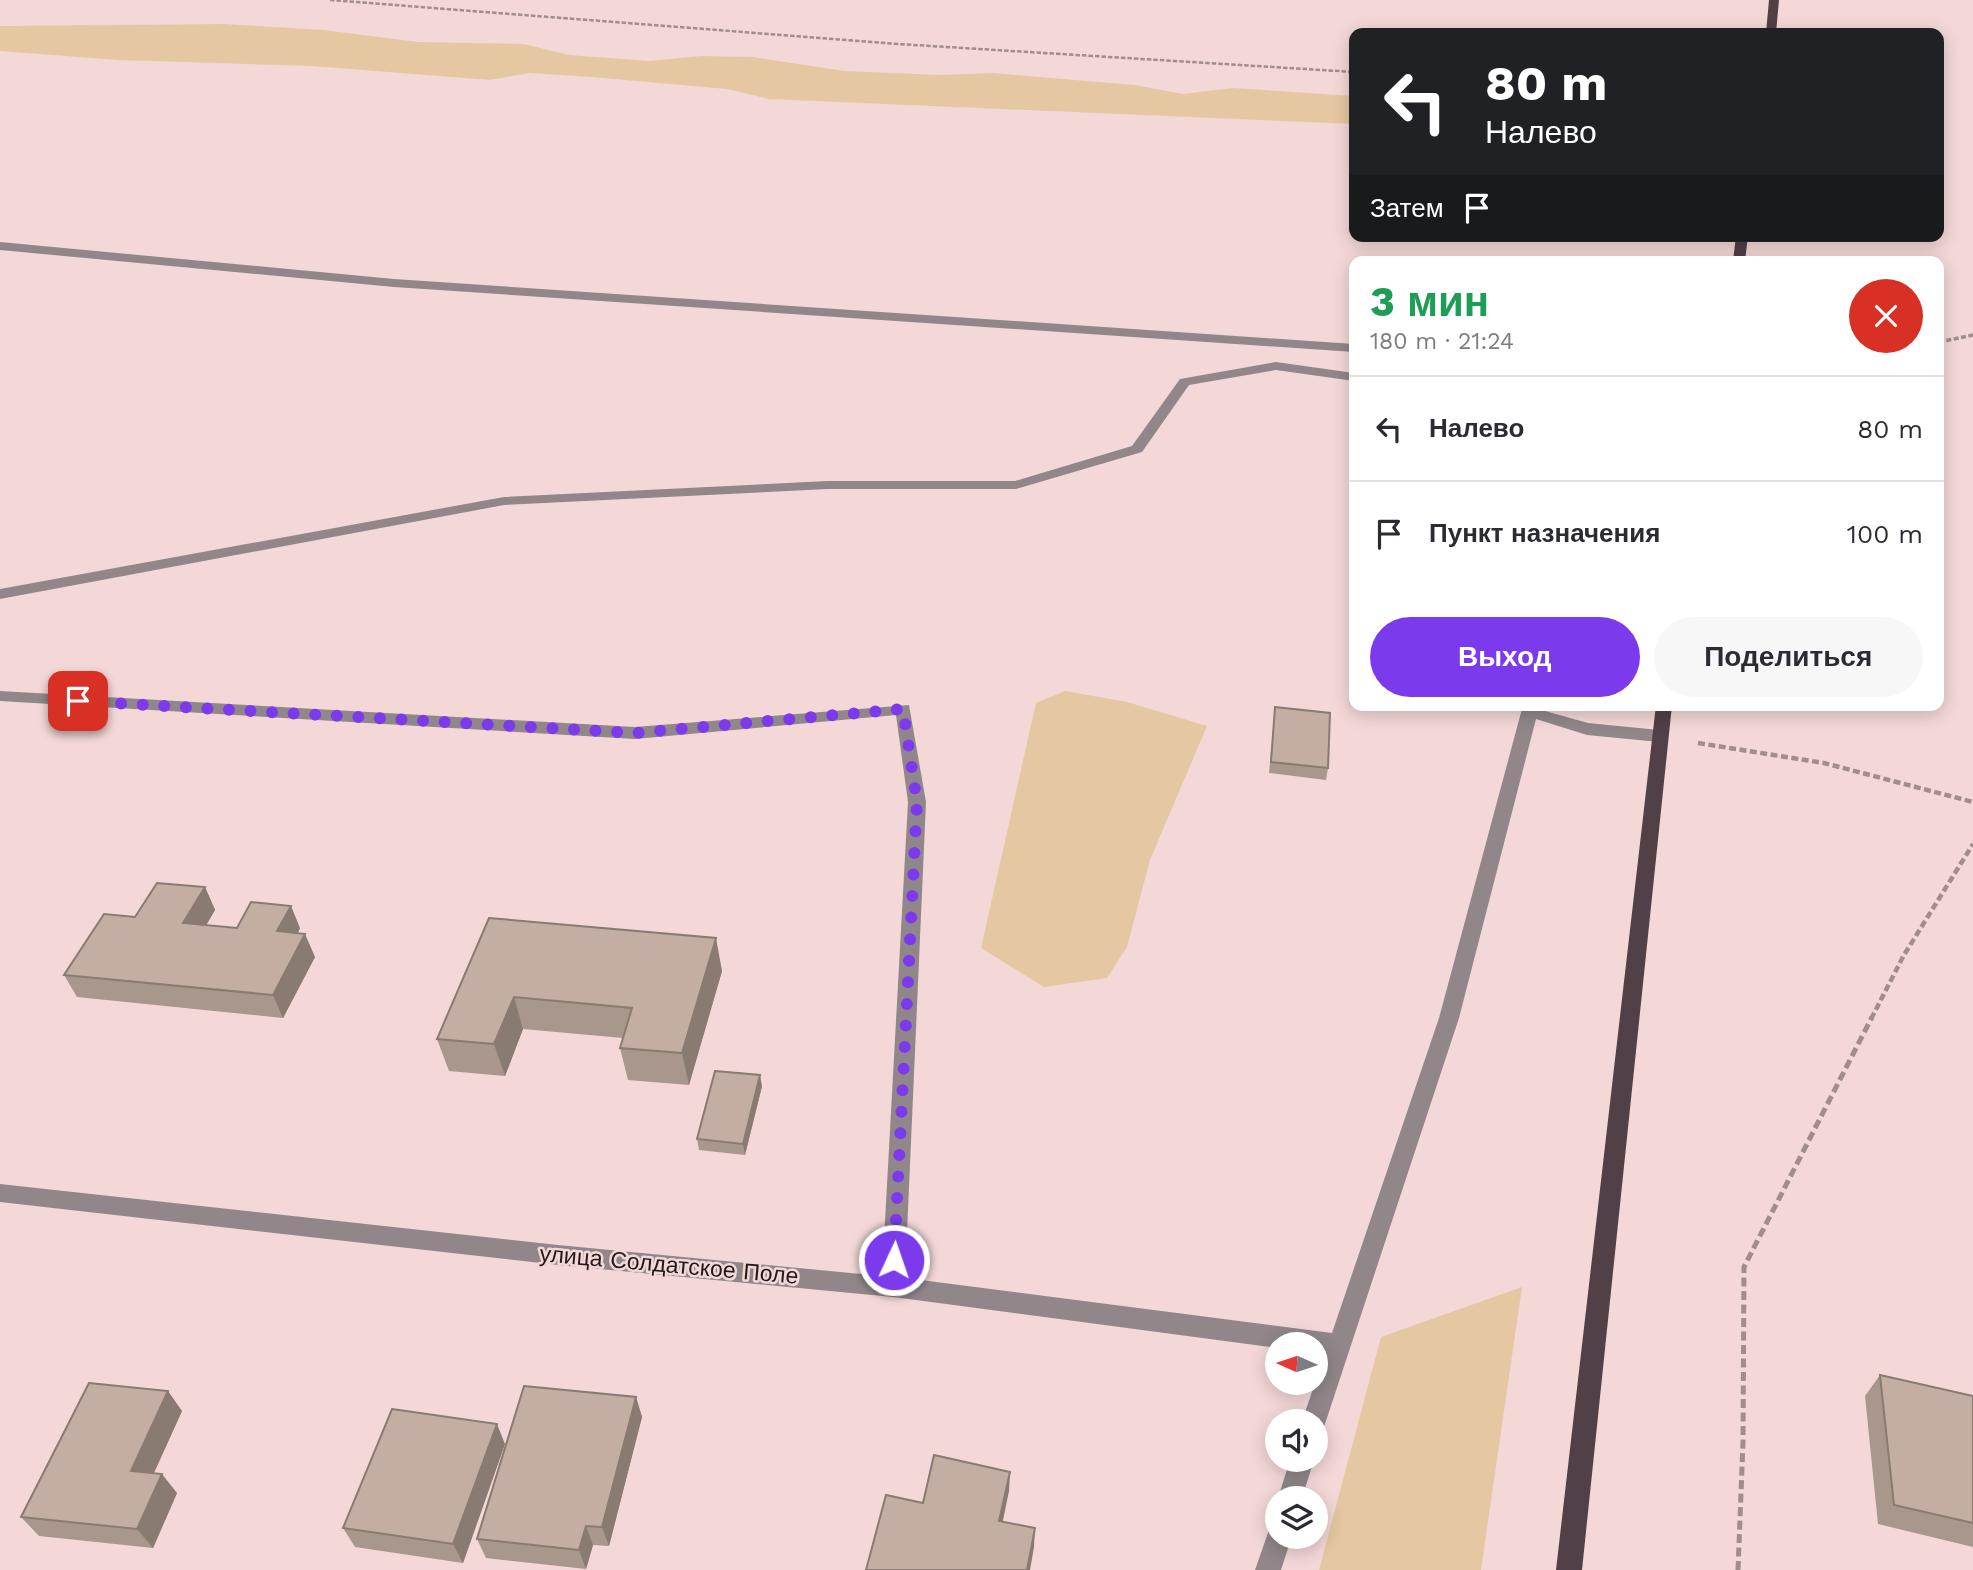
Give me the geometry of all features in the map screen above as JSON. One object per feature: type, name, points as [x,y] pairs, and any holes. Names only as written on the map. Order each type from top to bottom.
[{"type":"main road","points":[[1771,28],[1773,0]]},
{"type":"main road","points":[[1569,1570],[1663,711]]},
{"type":"street","points":[[0,246],[394,283],[1349,348]]},
{"type":"street","points":[[0,594],[504,501],[828,485],[1016,485],[1137,449],[1185,382],[1276,366],[1349,376]]},
{"type":"street","points":[[0,696],[635,733],[903,709],[917,802],[893,1287]]},
{"type":"street","points":[[1318,1409],[1449,1018],[1530,711]]},
{"type":"street","points":[[1539,711],[1587,729],[1659,736]]},
{"type":"street","name":"улица Солдатское Поле","points":[[0,1193],[558,1255],[893,1287],[1338,1345]]},
{"type":"street","points":[[1268,1570],[1275,1549]]},
{"type":"path","points":[[330,0],[898,44],[1349,72]]},
{"type":"path","points":[[1944,341],[1973,335]]},
{"type":"path","points":[[1659,736],[1824,763],[1973,802]]},
{"type":"path","points":[[1738,1570],[1743,1442],[1744,1267],[1904,955],[1973,844]]},
{"type":"shaded area","points":[[225,24],[323,30],[418,42],[524,44],[569,55],[649,61],[701,56],[753,57],[844,71],[940,75],[993,73],[1134,85],[1183,94],[1233,88],[1349,96],[1349,124],[769,99],[727,89],[529,73],[490,80],[312,66],[118,60],[0,51],[0,26]]},
{"type":"shaded area","points":[[1065,691],[1127,702],[1207,726],[1150,860],[1127,947],[1107,978],[1044,987],[981,948],[1036,703]]},
{"type":"shaded area","points":[[1522,1287],[1481,1570],[1319,1570],[1325,1549],[1328,1549],[1328,1536],[1381,1337]]},
{"type":"building","points":[[1275,707],[1330,713],[1328,768],[1271,762]]},
{"type":"building","points":[[157,883],[205,887],[183,923],[237,928],[251,902],[291,906],[277,931],[305,934],[273,995],[64,975],[104,914],[135,917]]},
{"type":"building","points":[[489,918],[716,938],[682,1053],[620,1048],[632,1008],[514,997],[494,1044],[437,1039]]},
{"type":"building","points":[[715,1071],[760,1075],[743,1144],[697,1139]]},
{"type":"building","points":[[1880,1375],[1973,1396],[1973,1523],[1894,1505]]},
{"type":"building","points":[[89,1383],[168,1391],[131,1471],[162,1474],[137,1529],[21,1517]]},
{"type":"building","points":[[524,1386],[636,1397],[602,1527],[586,1526],[579,1550],[477,1539]]},
{"type":"building","points":[[392,1409],[497,1424],[453,1544],[343,1528]]},
{"type":"building","points":[[934,1455],[1010,1472],[999,1521],[1035,1528],[1027,1570],[866,1570],[886,1495],[923,1503]]},
{"type":"route","points":[[78,701],[635,733],[903,709],[917,802],[894,1260]]}]
